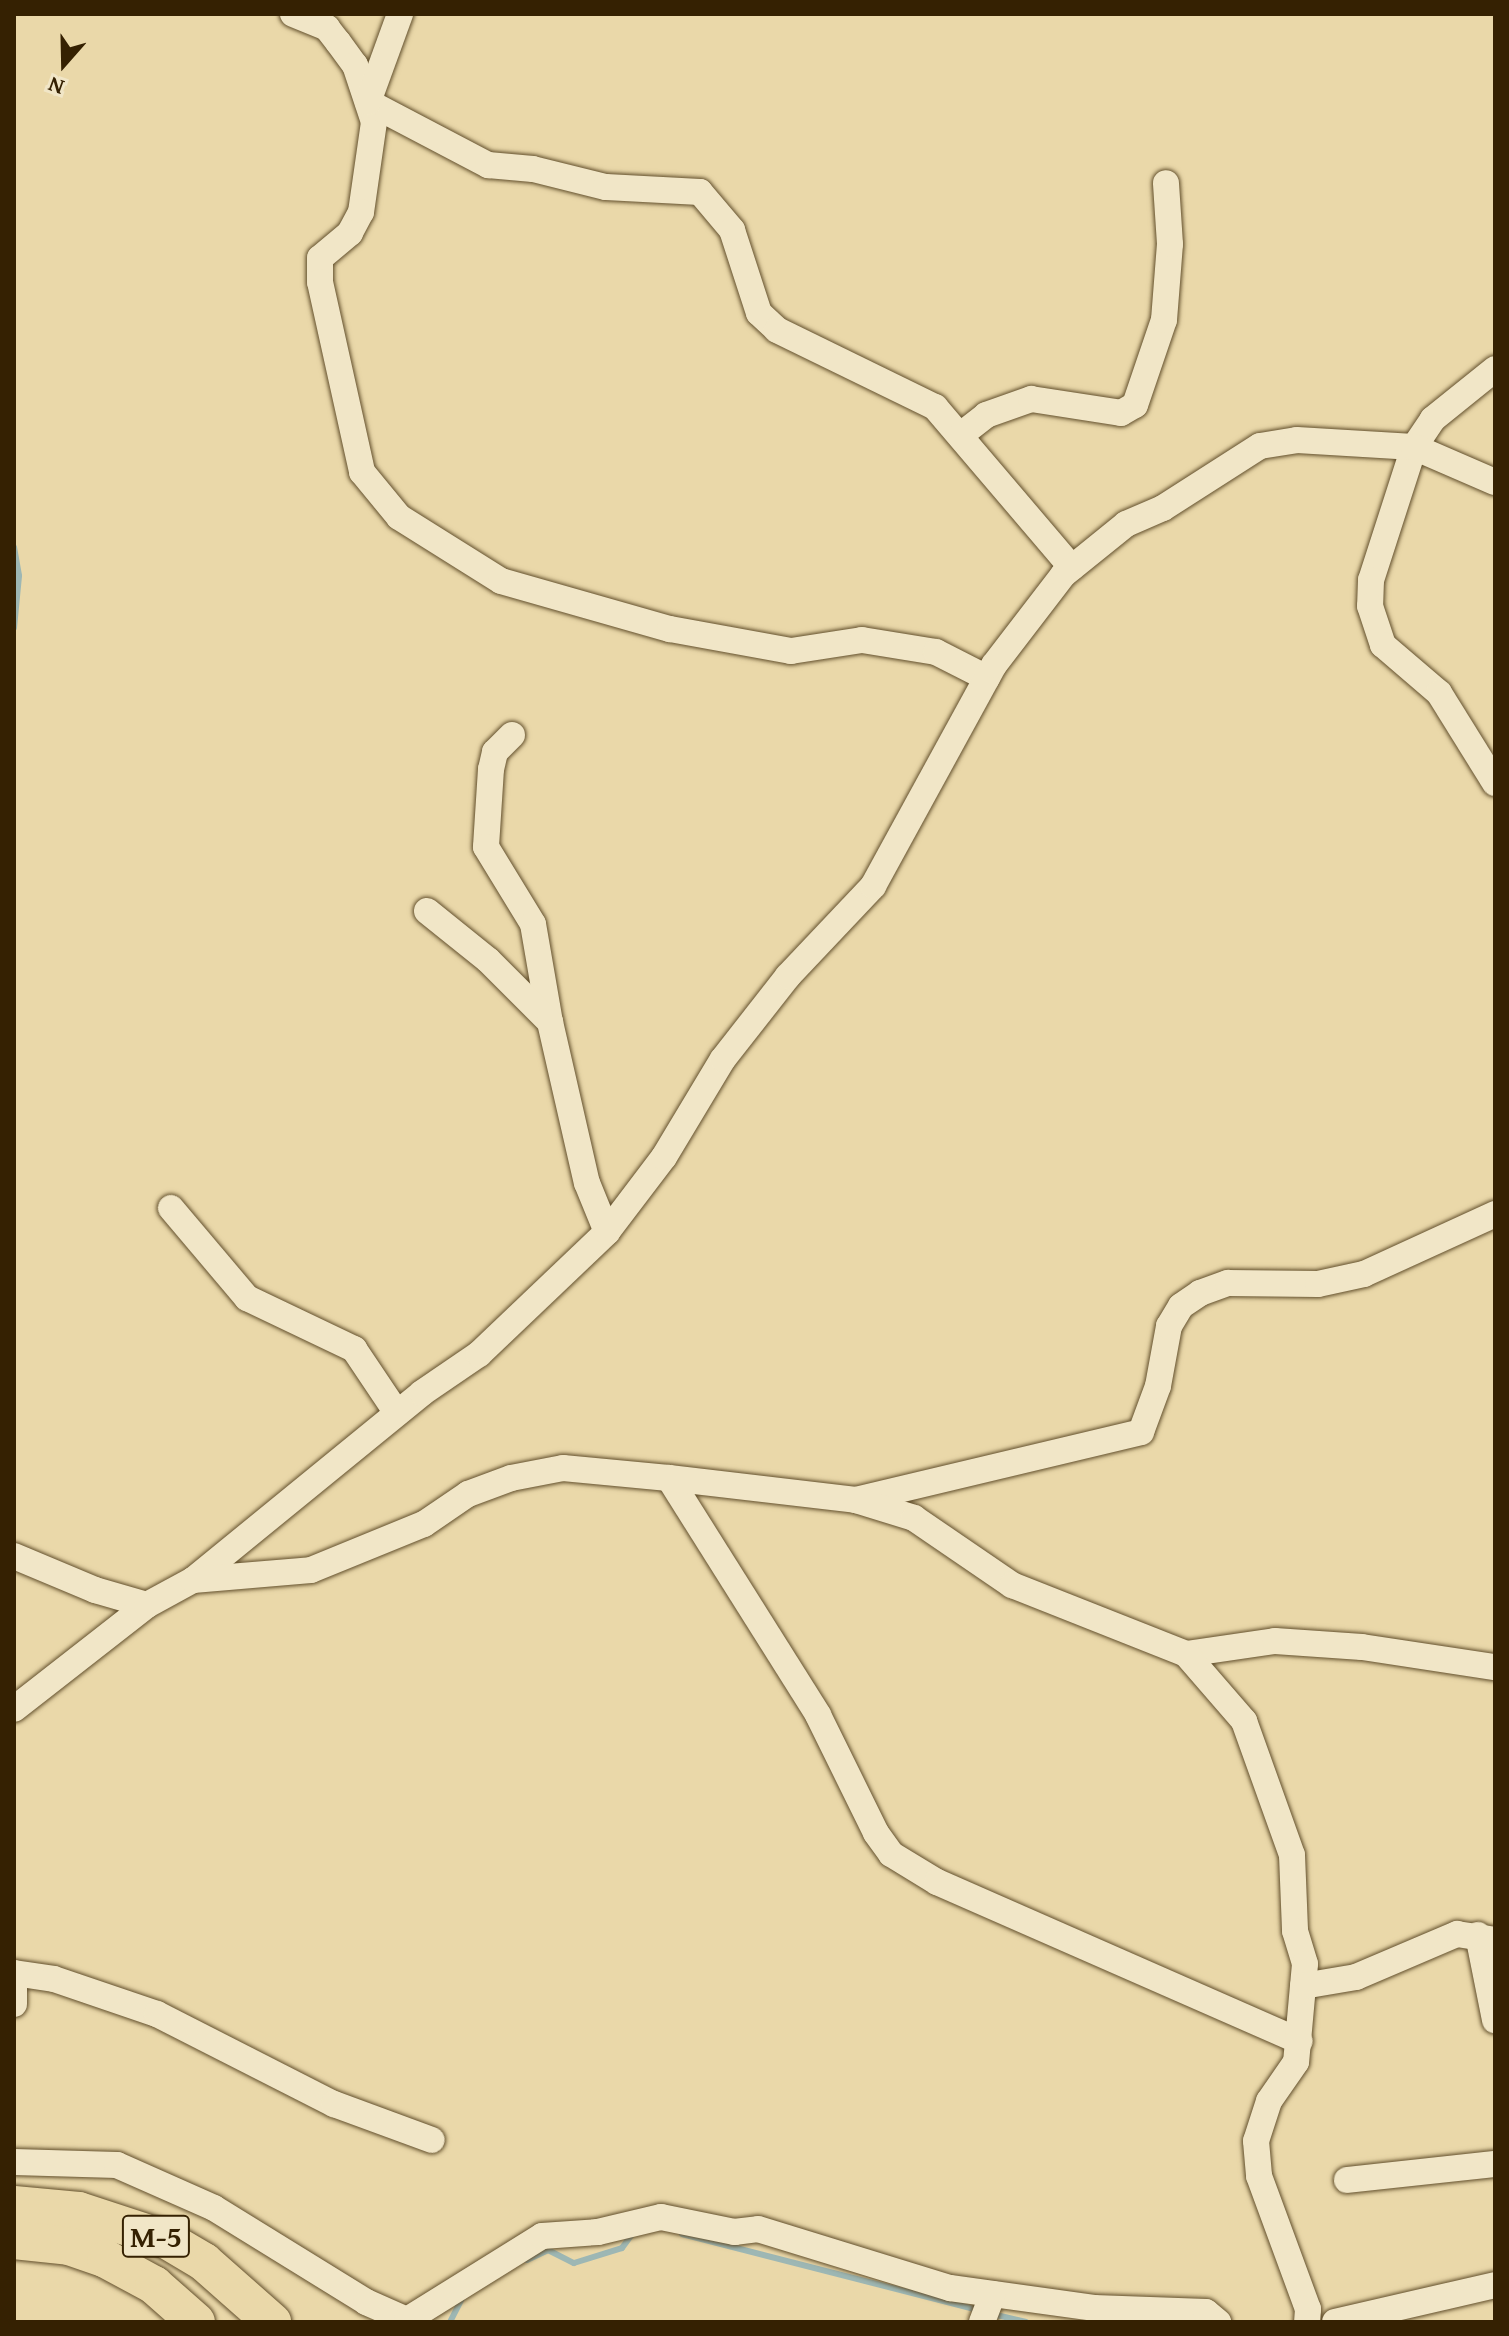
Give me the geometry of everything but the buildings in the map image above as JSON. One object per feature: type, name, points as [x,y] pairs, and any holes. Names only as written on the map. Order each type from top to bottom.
[{"type":"highway","name":"M-5","points":[[14,2205],[79,2211],[167,2240],[204,2262],[272,2322]]},
{"type":"highway","points":[[14,2240],[69,2246],[106,2259],[154,2285],[196,2322]]},
{"type":"street","points":[[293,14],[327,28],[338,42],[355,65],[374,122],[361,212],[350,233],[320,258],[320,282],[362,472],[399,517],[501,581],[682,633],[791,651],[862,640],[936,652],[987,678]]},
{"type":"street","points":[[368,102],[400,14]]},
{"type":"street","points":[[368,102],[488,165],[533,169],[606,187],[700,192],[732,230],[748,291],[759,313],[777,330],[935,407],[962,434],[1072,568]]},
{"type":"street","points":[[962,434],[986,415],[1031,399],[1121,413],[1135,405],[1164,320],[1170,232],[1166,183]]},
{"type":"street","points":[[1495,369],[1433,419],[1414,447],[1371,580],[1375,627],[1398,663],[1439,693],[1495,783]]},
{"type":"street","points":[[14,1709],[147,1605],[193,1580],[397,1413],[479,1354],[607,1232],[664,1157],[723,1059],[788,976],[873,886],[987,678],[1031,614],[1072,568],[1126,524],[1163,508],[1260,446],[1297,440],[1414,447],[1495,482]]},
{"type":"street","points":[[512,735],[495,752],[491,769],[486,847],[533,924],[550,1022],[587,1183],[607,1232]]},
{"type":"street","points":[[427,911],[488,960],[550,1022]]},
{"type":"street","points":[[171,1208],[247,1298],[354,1349],[397,1413]]},
{"type":"street","points":[[856,1500],[1141,1432],[1158,1386],[1169,1326],[1181,1306],[1200,1293],[1228,1283],[1318,1284],[1364,1274],[1495,1214]]},
{"type":"street","points":[[193,1580],[311,1570],[424,1524],[468,1494],[511,1478],[563,1468],[856,1500],[914,1518],[1012,1585],[1186,1654],[1244,1721],[1292,1855],[1303,1986],[1300,2041],[1296,2062],[1269,2101],[1256,2141],[1259,2176],[1308,2309],[1307,2322]]},
{"type":"street","points":[[669,1478],[818,1715],[876,1833],[891,1854],[937,1882],[1300,2041]]},
{"type":"street","points":[[14,1556],[81,1585],[147,1605]]},
{"type":"street","points":[[1186,1654],[1275,1641],[1362,1647],[1495,1667]]},
{"type":"street","points":[[1303,1986],[1356,1977],[1426,1943],[1486,1937],[1495,2020]]},
{"type":"street","points":[[14,2004],[14,1973],[54,1979],[157,2014],[300,2088],[432,2140]]},
{"type":"street","points":[[14,2162],[117,2165],[214,2208],[366,2302],[407,2320],[542,2236],[598,2232],[661,2217],[734,2232],[758,2229],[989,2307],[1206,2312],[1218,2322]]},
{"type":"street","points":[[1347,2180],[1495,2164]]},
{"type":"street","points":[[1335,2322],[1495,2285]]},
{"type":"waterway","points":[[14,547],[19,576],[14,628]]},
{"type":"waterway","points":[[527,2260],[548,2250],[574,2263],[622,2248],[633,2233]]},
{"type":"waterway","points":[[682,2234],[978,2310]]},
{"type":"waterway","points":[[450,2322],[463,2297]]},
{"type":"waterway","points":[[992,2314],[1026,2322]]}]
